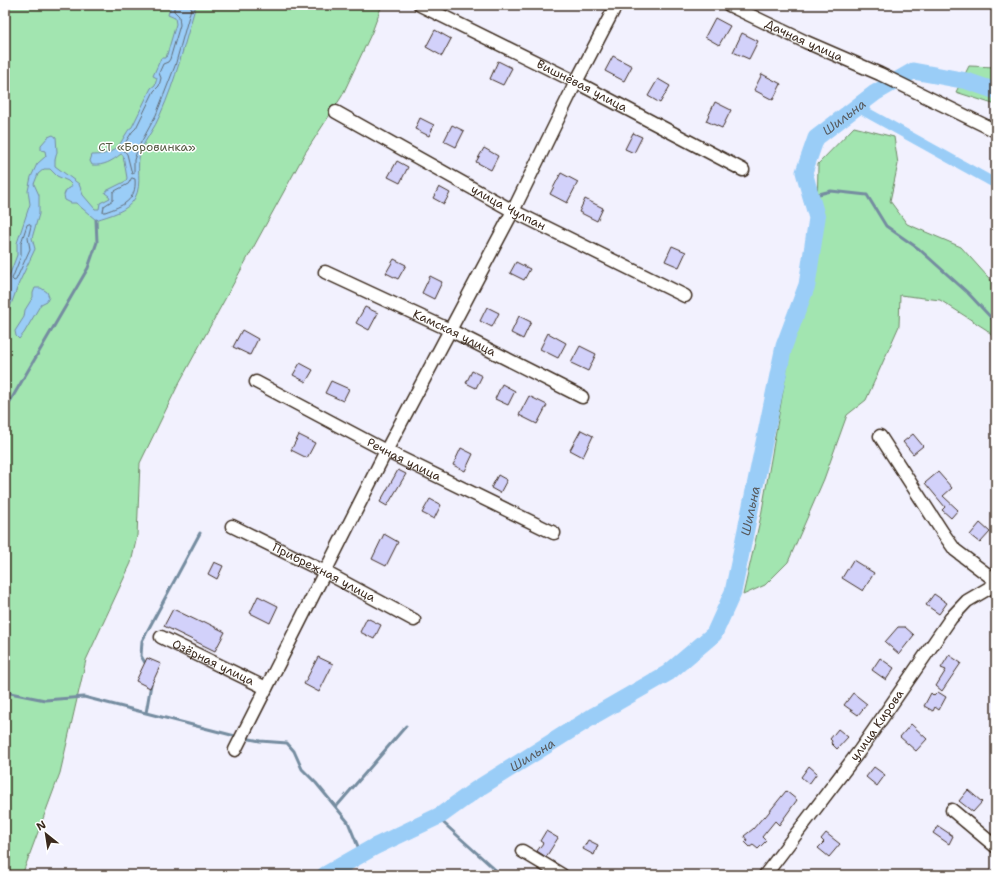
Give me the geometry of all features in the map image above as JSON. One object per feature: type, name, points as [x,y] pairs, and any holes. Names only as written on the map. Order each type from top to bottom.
[{"type":"street","name":"Вишнёвая улица","points":[[420,5],[576,82],[744,170]]},
{"type":"street","points":[[235,750],[386,451],[513,211],[576,82],[616,5]]},
{"type":"street","name":"Дачная улица","points":[[729,5],[806,42],[880,74],[996,131]]},
{"type":"street","name":"улица Чулпан","points":[[336,112],[513,211],[685,296]]},
{"type":"street","name":"Камская улица","points":[[325,272],[450,330],[582,397]]},
{"type":"street","name":"Речная улица","points":[[256,382],[386,451],[554,533]]},
{"type":"street","name":"улица Кирова","points":[[765,875],[860,750],[951,618],[967,601],[996,582],[955,550],[880,436]]},
{"type":"street","name":"Прибрежная улица","points":[[232,526],[325,572],[414,620]]},
{"type":"street","name":"Озёрная улица","points":[[161,637],[266,688]]},
{"type":"street","points":[[952,810],[996,847]]},
{"type":"street","points":[[522,851],[562,875]]},
{"type":"green space","name":"СТ «Боровинка»","points":[[5,5],[382,5],[372,32],[342,96],[305,153],[178,385],[140,463],[137,536],[131,563],[86,660],[60,773],[22,875],[5,875]]},
{"type":"green space","points":[[969,66],[996,67],[996,105],[956,92]]},
{"type":"green space","points":[[854,127],[894,137],[898,164],[890,201],[907,224],[961,247],[996,286],[996,341],[987,330],[940,300],[900,295],[899,326],[866,400],[847,415],[824,479],[788,562],[765,585],[743,595],[761,516],[791,346],[812,286],[817,218],[818,164]]},
{"type":"water","points":[[171,5],[196,5],[180,61],[166,102],[158,120],[145,141],[139,156],[139,180],[135,198],[128,207],[123,210],[96,220],[76,203],[71,203],[65,200],[64,195],[66,190],[72,185],[68,181],[57,176],[50,169],[44,169],[38,174],[34,184],[39,195],[39,214],[32,238],[35,249],[19,283],[9,310],[5,312],[5,287],[17,255],[17,243],[30,204],[28,191],[31,177],[37,164],[46,156],[45,151],[41,150],[41,145],[48,137],[53,135],[56,137],[57,152],[55,166],[79,184],[83,195],[95,209],[99,209],[100,203],[110,198],[105,193],[106,191],[126,181],[127,178],[123,155],[121,154],[111,161],[100,165],[92,165],[90,161],[92,155],[107,153],[118,146],[132,127],[151,88],[155,85],[157,78],[153,76],[161,58],[166,58],[176,24],[175,18],[168,15]]},
{"type":"water","points":[[35,288],[41,288],[47,292],[49,297],[47,301],[41,304],[19,339],[16,336],[15,331],[24,317],[25,310],[33,297]]},
{"type":"building","points":[[715,18],[730,26],[719,45],[705,37]]},
{"type":"building","points":[[435,30],[451,39],[442,56],[426,47]]},
{"type":"building","points":[[742,33],[758,41],[749,59],[733,52]]},
{"type":"building","points":[[613,56],[632,66],[624,81],[605,71]]},
{"type":"building","points":[[498,61],[512,68],[503,85],[490,79]]},
{"type":"building","points":[[762,74],[781,84],[773,100],[754,90]]},
{"type":"building","points":[[658,79],[670,86],[660,103],[648,96]]},
{"type":"building","points":[[715,102],[731,110],[722,128],[706,121]]},
{"type":"building","points":[[420,118],[434,125],[429,136],[415,129]]},
{"type":"building","points":[[452,125],[464,131],[456,147],[444,141]]},
{"type":"building","points":[[633,133],[642,137],[634,153],[625,149]]},
{"type":"building","points":[[484,148],[498,156],[491,170],[476,162]]},
{"type":"building","points":[[397,161],[408,167],[400,183],[388,177]]},
{"type":"building","points":[[561,173],[578,182],[567,203],[550,194]]},
{"type":"building","points":[[439,187],[450,193],[444,204],[433,198]]},
{"type":"building","points":[[585,199],[603,208],[597,221],[579,212]]},
{"type":"building","points":[[672,246],[686,252],[679,267],[665,261]]},
{"type":"building","points":[[394,259],[406,265],[398,279],[386,273]]},
{"type":"building","points":[[516,262],[530,269],[524,280],[510,273]]},
{"type":"building","points":[[430,276],[442,282],[434,299],[422,293]]},
{"type":"building","points":[[365,307],[378,313],[369,330],[356,323]]},
{"type":"building","points":[[487,307],[499,313],[492,327],[480,321]]},
{"type":"building","points":[[519,316],[531,322],[523,339],[511,333]]},
{"type":"building","points":[[242,330],[258,339],[250,355],[233,347]]},
{"type":"building","points":[[548,333],[566,343],[558,358],[540,349]]},
{"type":"building","points":[[580,346],[596,354],[588,371],[571,363]]},
{"type":"building","points":[[300,363],[313,370],[306,382],[293,375]]},
{"type":"building","points":[[472,371],[482,376],[476,388],[466,383]]},
{"type":"building","points":[[331,381],[349,389],[343,401],[325,393]]},
{"type":"building","points":[[502,384],[515,391],[508,405],[495,399]]},
{"type":"building","points":[[529,396],[547,405],[537,424],[519,415]]},
{"type":"building","points":[[581,430],[593,436],[583,457],[570,450]]},
{"type":"building","points":[[913,434],[923,446],[913,454],[903,442]]},
{"type":"building","points":[[299,435],[315,443],[307,458],[291,450]]},
{"type":"building","points":[[461,448],[473,454],[465,471],[453,465]]},
{"type":"building","points":[[398,470],[406,474],[387,506],[380,502]]},
{"type":"building","points":[[938,472],[952,488],[943,496],[958,510],[951,518],[942,510],[945,507],[925,483]]},
{"type":"building","points":[[498,475],[507,480],[500,493],[491,488]]},
{"type":"building","points":[[430,499],[441,505],[434,519],[422,513]]},
{"type":"building","points":[[980,523],[990,532],[980,543],[970,535]]},
{"type":"building","points":[[384,534],[398,542],[386,566],[372,559]]},
{"type":"building","points":[[853,560],[874,573],[863,591],[842,578]]},
{"type":"building","points":[[214,562],[223,566],[217,579],[208,574]]},
{"type":"building","points":[[934,594],[947,603],[939,614],[926,605]]},
{"type":"building","points":[[258,596],[278,606],[270,623],[250,613]]},
{"type":"building","points":[[173,609],[225,632],[215,651],[164,626]]},
{"type":"building","points":[[367,618],[381,625],[374,639],[360,632]]},
{"type":"building","points":[[898,627],[905,627],[914,635],[899,654],[885,642]]},
{"type":"building","points":[[949,655],[961,663],[942,691],[936,686],[946,670],[941,668]]},
{"type":"building","points":[[318,657],[333,664],[319,692],[304,684]]},
{"type":"building","points":[[147,658],[161,664],[150,688],[136,681]]},
{"type":"building","points":[[880,658],[894,668],[886,680],[872,670]]},
{"type":"building","points":[[938,692],[946,697],[939,710],[935,707],[933,711],[924,706],[931,693],[934,696]]},
{"type":"building","points":[[853,693],[867,704],[858,715],[844,705]]},
{"type":"building","points":[[911,724],[927,739],[916,751],[900,737]]},
{"type":"building","points":[[838,729],[848,737],[837,749],[831,743],[832,741],[830,739]]},
{"type":"building","points":[[809,766],[817,773],[809,784],[801,777]]},
{"type":"building","points":[[874,767],[885,775],[877,786],[866,777]]},
{"type":"building","points":[[968,790],[982,802],[973,812],[959,801]]},
{"type":"building","points":[[786,791],[797,800],[779,825],[775,821],[762,837],[766,841],[758,849],[753,845],[750,847],[745,842],[747,840],[744,836],[753,829],[764,816],[765,817]]},
{"type":"building","points":[[938,826],[953,836],[949,844],[933,833]]},
{"type":"building","points":[[546,831],[558,838],[546,857],[537,851],[543,843],[540,841]]},
{"type":"building","points":[[826,833],[840,844],[829,857],[818,848],[824,842],[821,839]]},
{"type":"building","points":[[588,840],[598,845],[594,855],[583,849]]},
{"type":"waterway","name":"Шильна","points":[[325,875],[374,847],[441,815],[477,789],[595,715],[668,673],[714,634],[733,592],[784,346],[807,285],[817,218],[804,172],[816,138],[875,93],[913,71],[967,81],[996,91]]},
{"type":"waterway","points":[[857,107],[996,184]]},
{"type":"waterway","points":[[811,196],[831,191],[867,195],[886,226],[919,249],[968,293],[996,323]]},
{"type":"waterway","points":[[5,410],[88,268],[97,242],[96,220]]},
{"type":"waterway","points":[[147,666],[141,656],[142,641],[200,533]]},
{"type":"waterway","points":[[146,713],[151,684]]},
{"type":"waterway","points":[[5,692],[45,700],[84,697],[239,737]]},
{"type":"waterway","points":[[336,807],[406,726]]},
{"type":"waterway","points":[[245,738],[260,741],[287,743],[294,751],[302,769],[316,783],[348,822],[361,854]]},
{"type":"waterway","points":[[437,817],[501,875]]}]
